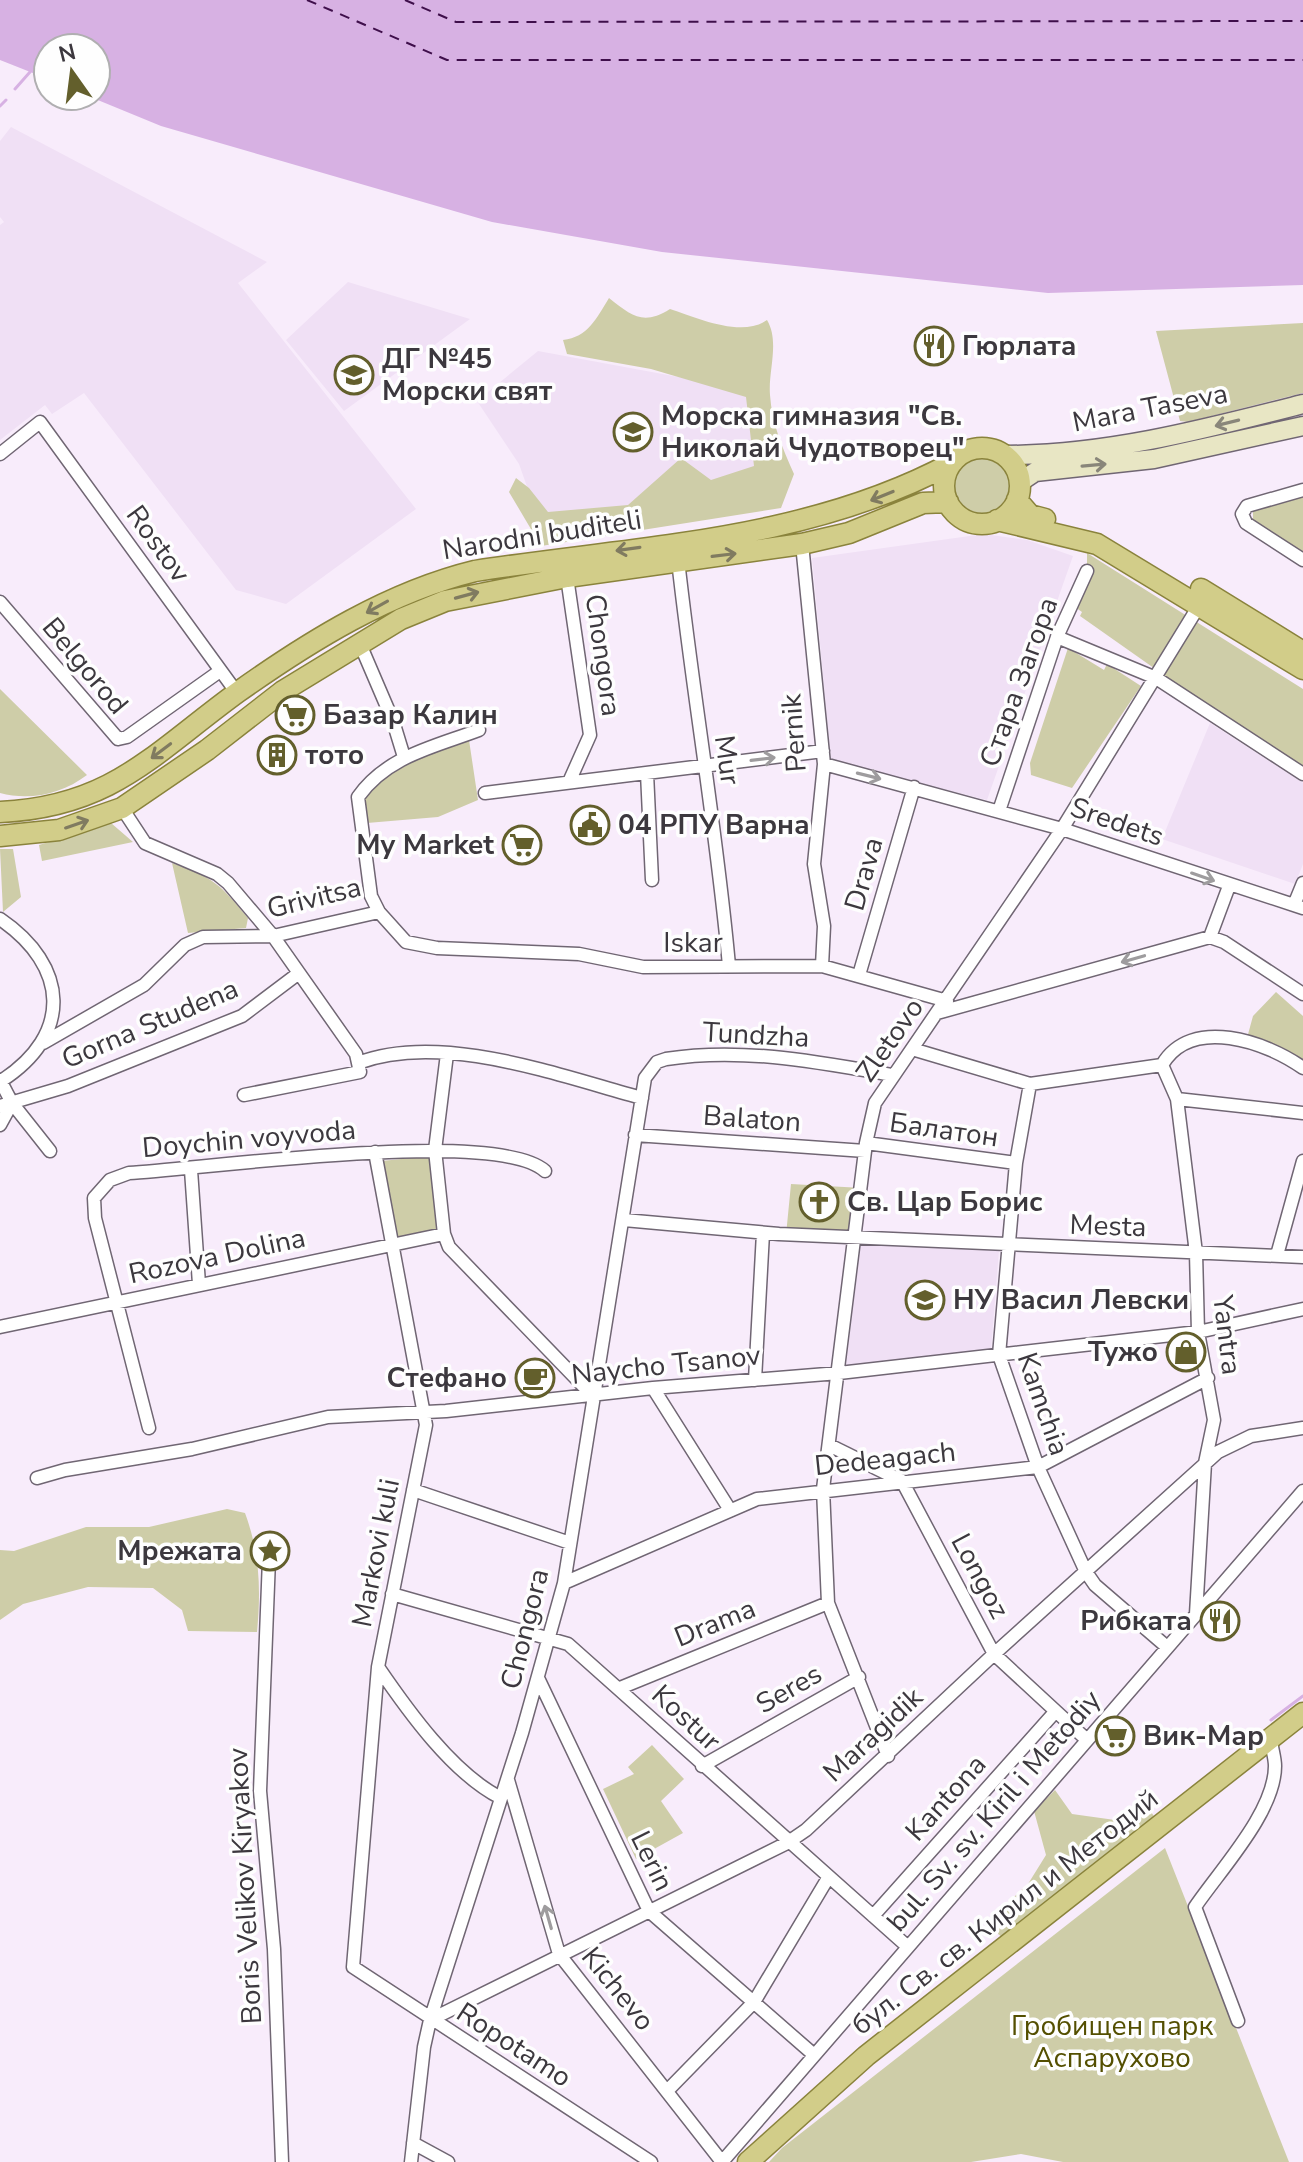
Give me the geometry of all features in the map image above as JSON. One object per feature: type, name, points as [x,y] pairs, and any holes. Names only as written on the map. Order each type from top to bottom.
[{"type":"main road","name":"Mara Taseva","points":[[1005,455],[1037,455],[1154,441],[1303,404]]},
{"type":"main road","name":"Mara Taseva","points":[[1018,491],[1035,472],[1154,459],[1303,426]]},
{"type":"main road","points":[[1303,652],[1102,533],[1030,515],[1018,491],[1013,464],[1005,455],[979,449],[964,453],[952,463],[945,482],[948,502],[956,513],[969,521],[983,524],[997,520],[1097,544],[1303,669]]},
{"type":"main road","name":"Narodni buditeli","points":[[0,812],[57,805],[106,789],[131,774],[237,693],[354,620],[434,581],[475,571],[789,526],[846,510],[952,463]]},
{"type":"main road","points":[[997,520],[1018,491]]},
{"type":"main road","name":"Narodni buditeli","points":[[0,836],[59,830],[122,808],[207,750],[283,691],[401,619],[445,601],[567,577],[802,544],[849,533],[923,503],[948,502]]},
{"type":"main road","name":"бул. Св. св. Кирил и Методий","points":[[748,2162],[866,2056],[1303,1713]]},
{"type":"street","name":"Rostov","points":[[0,454],[40,422],[237,693]]},
{"type":"street","points":[[1303,490],[1247,506],[1242,514],[1246,523],[1303,560]]},
{"type":"street","name":"Pernik","points":[[802,544],[823,758],[814,864],[824,926],[822,966]]},
{"type":"street","name":"Mur","points":[[678,560],[703,766],[722,884],[729,966]]},
{"type":"street","name":"Стара Загора","points":[[999,811],[1057,637],[1087,571]]},
{"type":"street","name":"Chongora","points":[[567,577],[590,735],[569,782]]},
{"type":"street","name":"Belgorod","points":[[0,602],[118,739],[127,737],[220,671]]},
{"type":"street","name":"Zletovo","points":[[888,1756],[828,1603],[823,1489],[857,1239],[866,1147],[875,1103],[1062,829],[1200,604]]},
{"type":"street","points":[[1057,637],[1156,678],[1303,774]]},
{"type":"street","points":[[360,644],[393,721],[404,757]]},
{"type":"street","name":"Grivitsa","points":[[0,1080],[31,1059],[43,1043],[144,985],[185,945],[203,937],[273,936],[379,912],[371,896],[358,797],[374,775],[404,757],[479,730]]},
{"type":"street","points":[[485,793],[703,766],[823,758]]},
{"type":"street","name":"Sredets","points":[[823,758],[1062,829],[1298,907]]},
{"type":"street","points":[[647,773],[652,880]]},
{"type":"street","name":"Drava","points":[[859,975],[914,787]]},
{"type":"street","points":[[122,808],[145,843],[217,874],[273,936],[356,1054],[359,1068]]},
{"type":"street","points":[[1298,907],[1303,883]]},
{"type":"street","points":[[1210,937],[1229,886]]},
{"type":"street","name":"Iskar","points":[[379,912],[406,942],[437,948],[579,954],[643,967],[822,966],[947,1001]]},
{"type":"street","points":[[0,919],[31,946],[45,971],[53,1008],[52,1026],[43,1043]]},
{"type":"street","points":[[937,1013],[1210,937],[1224,942],[1303,994]]},
{"type":"street","name":"Gorna Studena","points":[[6,1105],[68,1086],[242,1016],[299,973]]},
{"type":"street","points":[[912,1049],[1030,1084],[1162,1065],[1168,1054],[1191,1041],[1236,1039],[1285,1055],[1303,1068]]},
{"type":"street","points":[[447,1054],[435,1150],[444,1234],[449,1247],[593,1396]]},
{"type":"street","points":[[244,1095],[359,1068],[372,1058],[447,1054],[502,1060],[642,1098]]},
{"type":"street","name":"Tundzha","points":[[642,1098],[645,1078],[657,1062],[693,1055],[733,1054],[892,1075]]},
{"type":"street","name":"Yantra","points":[[1162,1065],[1177,1099],[1196,1253],[1198,1332],[1214,1420],[1205,1463],[1196,1614]]},
{"type":"street","points":[[0,1080],[6,1105],[0,1125]]},
{"type":"street","name":"Kamchia","points":[[1030,1084],[1016,1163],[999,1355],[1038,1467],[1086,1572],[1095,1585],[1167,1647]]},
{"type":"street","name":"Chongora","points":[[411,2162],[430,2020],[508,1778],[564,1583],[642,1098]]},
{"type":"street","points":[[1177,1099],[1303,1113]]},
{"type":"street","points":[[6,1105],[50,1151]]},
{"type":"street","name":"Balaton","points":[[635,1135],[866,1147]]},
{"type":"street","name":"Балатон","points":[[866,1147],[1016,1163]]},
{"type":"street","points":[[375,1152],[435,1150],[506,1157],[537,1164],[545,1171]]},
{"type":"street","name":"Doychin voyvoda","points":[[116,1302],[93,1205],[97,1191],[119,1176],[375,1152]]},
{"type":"street","name":"Markovi kuli","points":[[353,1967],[378,1667],[426,1425],[375,1152]]},
{"type":"street","points":[[1277,1255],[1303,1161]]},
{"type":"street","points":[[191,1170],[199,1284]]},
{"type":"street","name":"Mesta","points":[[624,1220],[857,1239],[1303,1257]]},
{"type":"street","points":[[755,1380],[763,1233]]},
{"type":"street","name":"Rozova Dolina","points":[[0,1327],[444,1234]]},
{"type":"street","points":[[116,1302],[149,1428]]},
{"type":"street","name":"Naycho Tsanov","points":[[37,1478],[65,1470],[192,1449],[328,1417],[446,1411],[653,1388],[839,1373],[1198,1332],[1303,1309]]},
{"type":"street","name":"Dedeagach","points":[[564,1583],[757,1499],[823,1489],[1038,1467],[1208,1378]]},
{"type":"street","points":[[653,1388],[730,1510]]},
{"type":"street","name":"Maragidik","points":[[430,2020],[787,1843],[888,1756],[994,1654],[1205,1463],[1237,1441],[1303,1428]]},
{"type":"street","points":[[829,1445],[902,1481]]},
{"type":"street","name":"Longoz","points":[[902,1481],[994,1654],[1087,1740]]},
{"type":"street","points":[[413,1490],[570,1543]]},
{"type":"street","name":"bul. Sv. sv. Kiril i Metodiy","points":[[722,2162],[1303,1491]]},
{"type":"street","name":"Boris Velikov Kiryakov","points":[[269,1559],[260,1791],[274,1949],[282,2162]]},
{"type":"street","name":"Kostur","points":[[392,1594],[568,1644],[620,1688],[787,1843],[908,1947]]},
{"type":"street","name":"Drama","points":[[620,1688],[828,1603]]},
{"type":"street","points":[[378,1667],[403,1703],[478,1786],[501,1798]]},
{"type":"street","name":"Seres","points":[[702,1766],[859,1677]]},
{"type":"street","name":"Lerin","points":[[538,1678],[649,1911],[813,2054]]},
{"type":"street","name":"Kantona","points":[[873,1916],[1055,1712]]},
{"type":"street","points":[[1238,2021],[1195,1907],[1238,1848],[1268,1796],[1275,1766],[1271,1741]]},
{"type":"street","name":"Kichevo","points":[[508,1778],[559,1954],[722,2162]]},
{"type":"street","points":[[668,2090],[754,2002],[828,1878]]},
{"type":"street","name":"Ropotamo","points":[[353,1967],[651,2162]]},
{"type":"street","points":[[413,2143],[448,2162]]},
{"type":"shaded area","points":[[0,0],[1303,0],[1303,285],[1048,293],[662,252],[492,222],[161,126],[112,106],[112,32],[32,32],[32,73],[0,60]]},
{"type":"shaded area","points":[[11,127],[267,262],[238,283],[416,509],[286,604],[236,590],[84,393],[52,414],[45,405],[0,440],[0,225],[4,222],[0,217],[0,141]]},
{"type":"shaded area","name":"ДГ №45 Морски свят","points":[[348,282],[470,319],[344,411],[286,340]]},
{"type":"shaded area","name":"Морска гимназия \"Св. Николай Чудотворец\"","points":[[538,351],[765,393],[775,498],[541,526],[519,464],[477,401]]},
{"type":"shaded area","points":[[984,534],[1027,540],[1073,556],[987,800],[831,761],[812,558]]},
{"type":"shaded area","points":[[1210,723],[1303,783],[1303,864],[1295,884],[1162,839]]},
{"type":"shaded area","name":"НУ Васил Левски","points":[[861,1243],[999,1250],[991,1350],[846,1366]]},
{"type":"green space","points":[[609,298],[631,314],[645,318],[670,309],[732,327],[757,325],[767,320],[773,338],[771,406],[778,435],[794,474],[781,508],[541,546],[509,492],[516,478],[529,488],[548,512],[628,505],[681,458],[711,480],[754,466],[746,397],[651,369],[567,354],[563,340],[585,331]]},
{"type":"green space","points":[[1303,323],[1303,393],[1188,422],[1180,421],[1156,331]]},
{"type":"green space","points":[[982,456],[993,458],[1002,465],[1009,474],[1009,496],[1002,505],[993,512],[982,514],[971,512],[962,505],[955,496],[953,485],[955,474],[962,465],[971,458]]},
{"type":"green space","points":[[1303,497],[1303,554],[1253,520],[1253,509]]},
{"type":"green space","points":[[1087,553],[1303,689],[1303,773],[1080,616],[1082,612],[1072,605],[1087,571]]},
{"type":"green space","points":[[1068,648],[1104,670],[1107,664],[1141,686],[1072,788],[1031,775],[1030,763]]},
{"type":"green space","points":[[0,689],[87,775],[67,787],[45,794],[23,796],[0,793]]},
{"type":"green space","points":[[469,740],[478,800],[438,817],[367,823],[363,796],[389,770]]},
{"type":"green space","points":[[111,823],[133,842],[42,861],[39,845]]},
{"type":"green space","points":[[0,849],[13,849],[21,897],[3,912]]},
{"type":"green space","points":[[172,863],[198,873],[223,890],[248,918],[246,928],[188,933]]},
{"type":"green space","points":[[1276,992],[1303,1016],[1303,1063],[1247,1038],[1253,1016]]},
{"type":"green space","points":[[433,1156],[439,1231],[395,1237],[381,1161]]},
{"type":"green space","points":[[791,1184],[862,1188],[857,1239],[786,1235]]},
{"type":"green space","points":[[227,1509],[245,1513],[254,1543],[259,1587],[257,1632],[188,1631],[182,1610],[153,1588],[88,1587],[23,1604],[0,1620],[0,1550],[14,1551],[86,1527],[149,1527]]},
{"type":"green space","points":[[652,1745],[684,1779],[661,1801],[683,1833],[636,1859],[603,1789],[634,1774],[628,1767]]},
{"type":"green space","points":[[1055,1790],[1072,1814],[1115,1820],[1146,1805],[1156,1819],[1007,1941],[998,1934],[1001,1909],[1028,1884],[1046,1855],[1034,1811]]},
{"type":"green space","name":"Гробищен парк Аспарухово","points":[[1165,1848],[1289,2162],[1063,2162],[1021,2154],[971,2162],[769,2162],[782,2148]]},
{"type":"waterway","points":[[15,89],[30,72]]},
{"type":"waterway","points":[[0,106],[6,100]]},
{"type":"waterway","points":[[1271,1720],[1303,1696]]},
{"type":"ferry route","points":[[307,0],[447,60],[1303,60]]},
{"type":"ferry route","points":[[405,0],[456,22],[1303,21]]},
{"type":"place","name":"Гюрлата","points":[[934,346]]},
{"type":"place","name":"ДГ №45 Морски свят","points":[[354,375]]},
{"type":"place","name":"Морска гимназия \"Св. Николай Чудотворец\"","points":[[633,432]]},
{"type":"place","name":"Базар Калин","points":[[295,715]]},
{"type":"place","name":"тото","points":[[277,755]]},
{"type":"place","name":"04 РПУ Варна","points":[[590,825]]},
{"type":"place","name":"My Market","points":[[522,845]]},
{"type":"place","name":"Св. Цар Борис","points":[[819,1202]]},
{"type":"place","name":"НУ Васил Левски","points":[[925,1300]]},
{"type":"place","name":"Тужо","points":[[1186,1352]]},
{"type":"place","name":"Стефано","points":[[535,1378]]},
{"type":"place","name":"Мрежата","points":[[270,1551]]},
{"type":"place","name":"Рибката","points":[[1220,1621]]},
{"type":"place","name":"Вик-Мар","points":[[1115,1736]]}]
